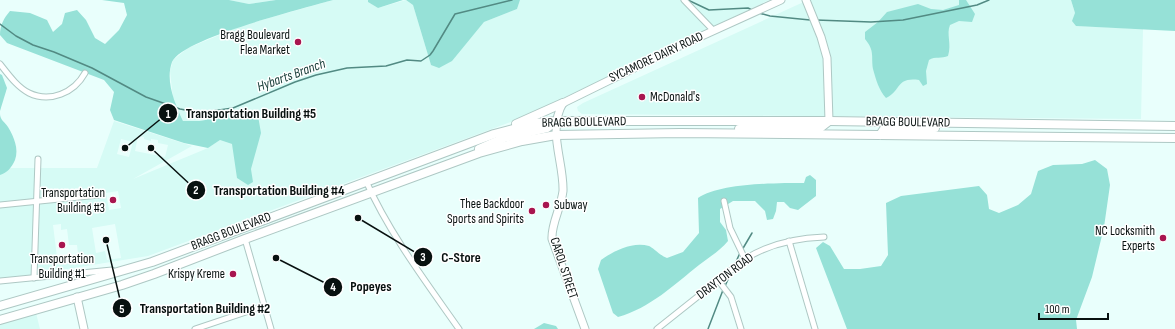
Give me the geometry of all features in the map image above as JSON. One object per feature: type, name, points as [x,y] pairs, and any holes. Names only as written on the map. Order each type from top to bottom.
[{"type":"main road","points":[[494,134],[562,103]]},
{"type":"main road","name":"BRAGG BOULEVARD","points":[[0,306],[152,262],[494,134],[536,123],[556,121],[829,121],[1175,126]]},
{"type":"main road","points":[[452,163],[504,138],[547,128],[556,121]]},
{"type":"main road","points":[[720,134],[730,129],[820,128],[829,121]]},
{"type":"main road","points":[[880,135],[884,129],[941,128],[950,123]]},
{"type":"main road","name":"BRAGG BOULEVARD","points":[[0,320],[120,286],[479,153],[522,141],[556,135],[680,133],[1175,138]]},
{"type":"street","points":[[684,0],[713,30]]},
{"type":"street","name":"SYCAMORE DAIRY ROAD","points":[[562,103],[713,30],[781,0]]},
{"type":"street","points":[[806,0],[828,58],[829,121]]},
{"type":"street","points":[[0,64],[16,83],[28,92],[42,97],[55,96],[70,90],[81,81],[85,73]]},
{"type":"street","points":[[556,135],[556,121],[562,103]]},
{"type":"street","name":"CAROL STREET","points":[[556,135],[563,180],[563,190],[560,208],[552,230],[552,239],[585,329]]},
{"type":"street","points":[[34,278],[38,159]]},
{"type":"street","points":[[366,181],[371,193],[399,240],[459,329]]},
{"type":"street","points":[[0,205],[99,194]]},
{"type":"street","points":[[724,201],[730,228],[745,259]]},
{"type":"street","name":"DRAYTON ROAD","points":[[657,329],[745,259],[765,248],[789,241],[824,237]]},
{"type":"street","points":[[245,239],[271,329]]},
{"type":"street","points":[[789,241],[815,329]]},
{"type":"street","points":[[0,281],[125,269]]},
{"type":"street","points":[[68,275],[71,278],[73,285]]},
{"type":"street","points":[[718,280],[731,297],[741,329]]},
{"type":"street","points":[[77,297],[84,329]]},
{"type":"street","points":[[195,329],[264,306]]},
{"type":"shaded area","points":[[229,0],[276,0],[249,4]]},
{"type":"shaded area","points":[[333,0],[368,0],[368,2],[378,8],[406,0],[413,5],[431,65],[469,40],[484,22],[517,9],[520,0],[769,0],[519,119],[148,256],[0,279],[0,168],[97,168],[114,121],[192,146],[133,179],[208,148],[220,140],[232,144],[252,182],[251,169],[258,116],[251,112],[198,121],[183,121],[173,99],[170,71],[173,60],[188,48],[241,26]],"holes":[[[138,136],[144,137],[144,139],[151,141],[151,139],[158,140],[158,143],[168,145],[165,157],[135,151]],[[121,139],[133,142],[129,157],[117,154]],[[118,191],[121,208],[109,210],[106,193]],[[61,224],[61,230],[67,229],[69,245],[77,245],[78,254],[74,255],[75,263],[58,265],[53,225]],[[115,224],[121,258],[107,260],[105,251],[96,253],[92,228]]]},
{"type":"shaded area","points":[[808,0],[1071,0],[1075,13],[1076,26],[1143,29],[1141,119],[582,114],[578,111],[577,107],[583,103]]},
{"type":"shaded area","points":[[36,313],[40,329],[0,329],[0,323]]},
{"type":"green space","points":[[102,0],[229,0],[249,4],[276,0],[333,0],[220,34],[198,43],[181,53],[172,62],[170,69],[170,85],[174,100],[183,121],[206,120],[244,112],[258,116],[261,133],[251,169],[253,182],[248,185],[237,178],[232,144],[220,140],[208,148],[184,143],[114,120],[110,110],[114,92],[104,80],[7,43],[0,35],[3,22],[10,11],[30,13],[47,20],[53,32],[62,24],[65,13],[77,10],[86,20],[95,38],[105,44],[119,30],[127,15],[124,3]]},
{"type":"green space","points":[[368,0],[403,0],[378,8],[368,2]]},
{"type":"green space","points":[[406,0],[520,0],[517,9],[484,22],[452,61],[439,68],[431,65],[413,5]]},
{"type":"green space","points":[[959,0],[966,0],[975,14],[972,22],[959,21],[950,25],[948,56],[929,60],[926,71],[927,84],[923,86],[919,80],[906,81],[900,85],[895,92],[886,98],[875,77],[872,54],[865,39],[865,32],[878,22],[887,12],[918,4],[931,9],[943,10],[959,5]]},
{"type":"green space","points":[[1071,0],[1175,0],[1175,31],[1076,26],[1072,21],[1075,13]]},
{"type":"green space","points":[[0,74],[2,75],[7,88],[0,111]]},
{"type":"green space","points":[[0,116],[12,135],[15,143],[16,156],[11,167],[5,173],[0,175]]},
{"type":"green space","points":[[1095,160],[1107,169],[1110,185],[1104,227],[1092,277],[1076,320],[1077,329],[847,329],[816,248],[823,242],[830,246],[844,269],[860,269],[881,266],[888,255],[886,203],[901,196],[979,186],[987,195],[989,209],[999,213],[1018,205],[1031,194],[1038,171],[1053,165],[1082,164]]},
{"type":"green space","points":[[810,175],[816,180],[816,196],[798,210],[790,208],[784,202],[777,202],[773,219],[767,220],[765,211],[755,201],[733,201],[720,209],[720,222],[726,230],[728,241],[725,245],[651,302],[630,313],[618,317],[613,313],[598,269],[601,260],[617,250],[636,245],[649,246],[667,258],[683,252],[699,233],[698,198],[720,189],[734,187],[764,184],[804,183],[806,177]]},
{"type":"green space","points":[[544,323],[556,326],[558,329],[534,329]]},
{"type":"waterway","name":"Hybarts Branch","points":[[0,24],[16,36],[33,45],[92,68],[146,97],[180,109],[205,112],[233,108],[295,82],[316,75],[347,68],[386,66],[407,60],[421,61],[433,51],[455,14],[512,0]]},
{"type":"waterway","name":"Hybarts Branch","points":[[688,0],[709,10],[748,8],[752,10]]},
{"type":"waterway","name":"Hybarts Branch","points":[[816,20],[871,22],[903,20],[977,5],[989,0]]},
{"type":"waterway","name":"Hybarts Branch","points":[[759,13],[770,16],[810,20]]},
{"type":"waterway","points":[[742,250],[752,233]]},
{"type":"waterway","points":[[734,266],[740,253]]},
{"type":"waterway","points":[[725,286],[731,273]]},
{"type":"waterway","points":[[708,329],[723,290]]},
{"type":"place","name":"Bragg Boulevard Flea Market","points":[[298,42]]},
{"type":"place","name":"McDonald's","points":[[642,97]]},
{"type":"place","name":"Transportation Building #5","points":[[125,148]]},
{"type":"place","name":"Transportation Building #4","points":[[151,148]]},
{"type":"place","name":"Transportation Building #3","points":[[113,200]]},
{"type":"place","name":"Subway","points":[[546,205]]},
{"type":"place","name":"Thee Backdoor Sports and Spirits","points":[[532,211]]},
{"type":"place","name":"C-Store","points":[[358,218]]},
{"type":"place","name":"NC Locksmith Experts","points":[[1163,238]]},
{"type":"place","name":"Transportation Building #2","points":[[106,240]]},
{"type":"place","name":"Transportation Building #1","points":[[62,245]]},
{"type":"place","name":"Popeyes","points":[[276,258]]},
{"type":"place","name":"Krispy Kreme","points":[[233,274]]}]
